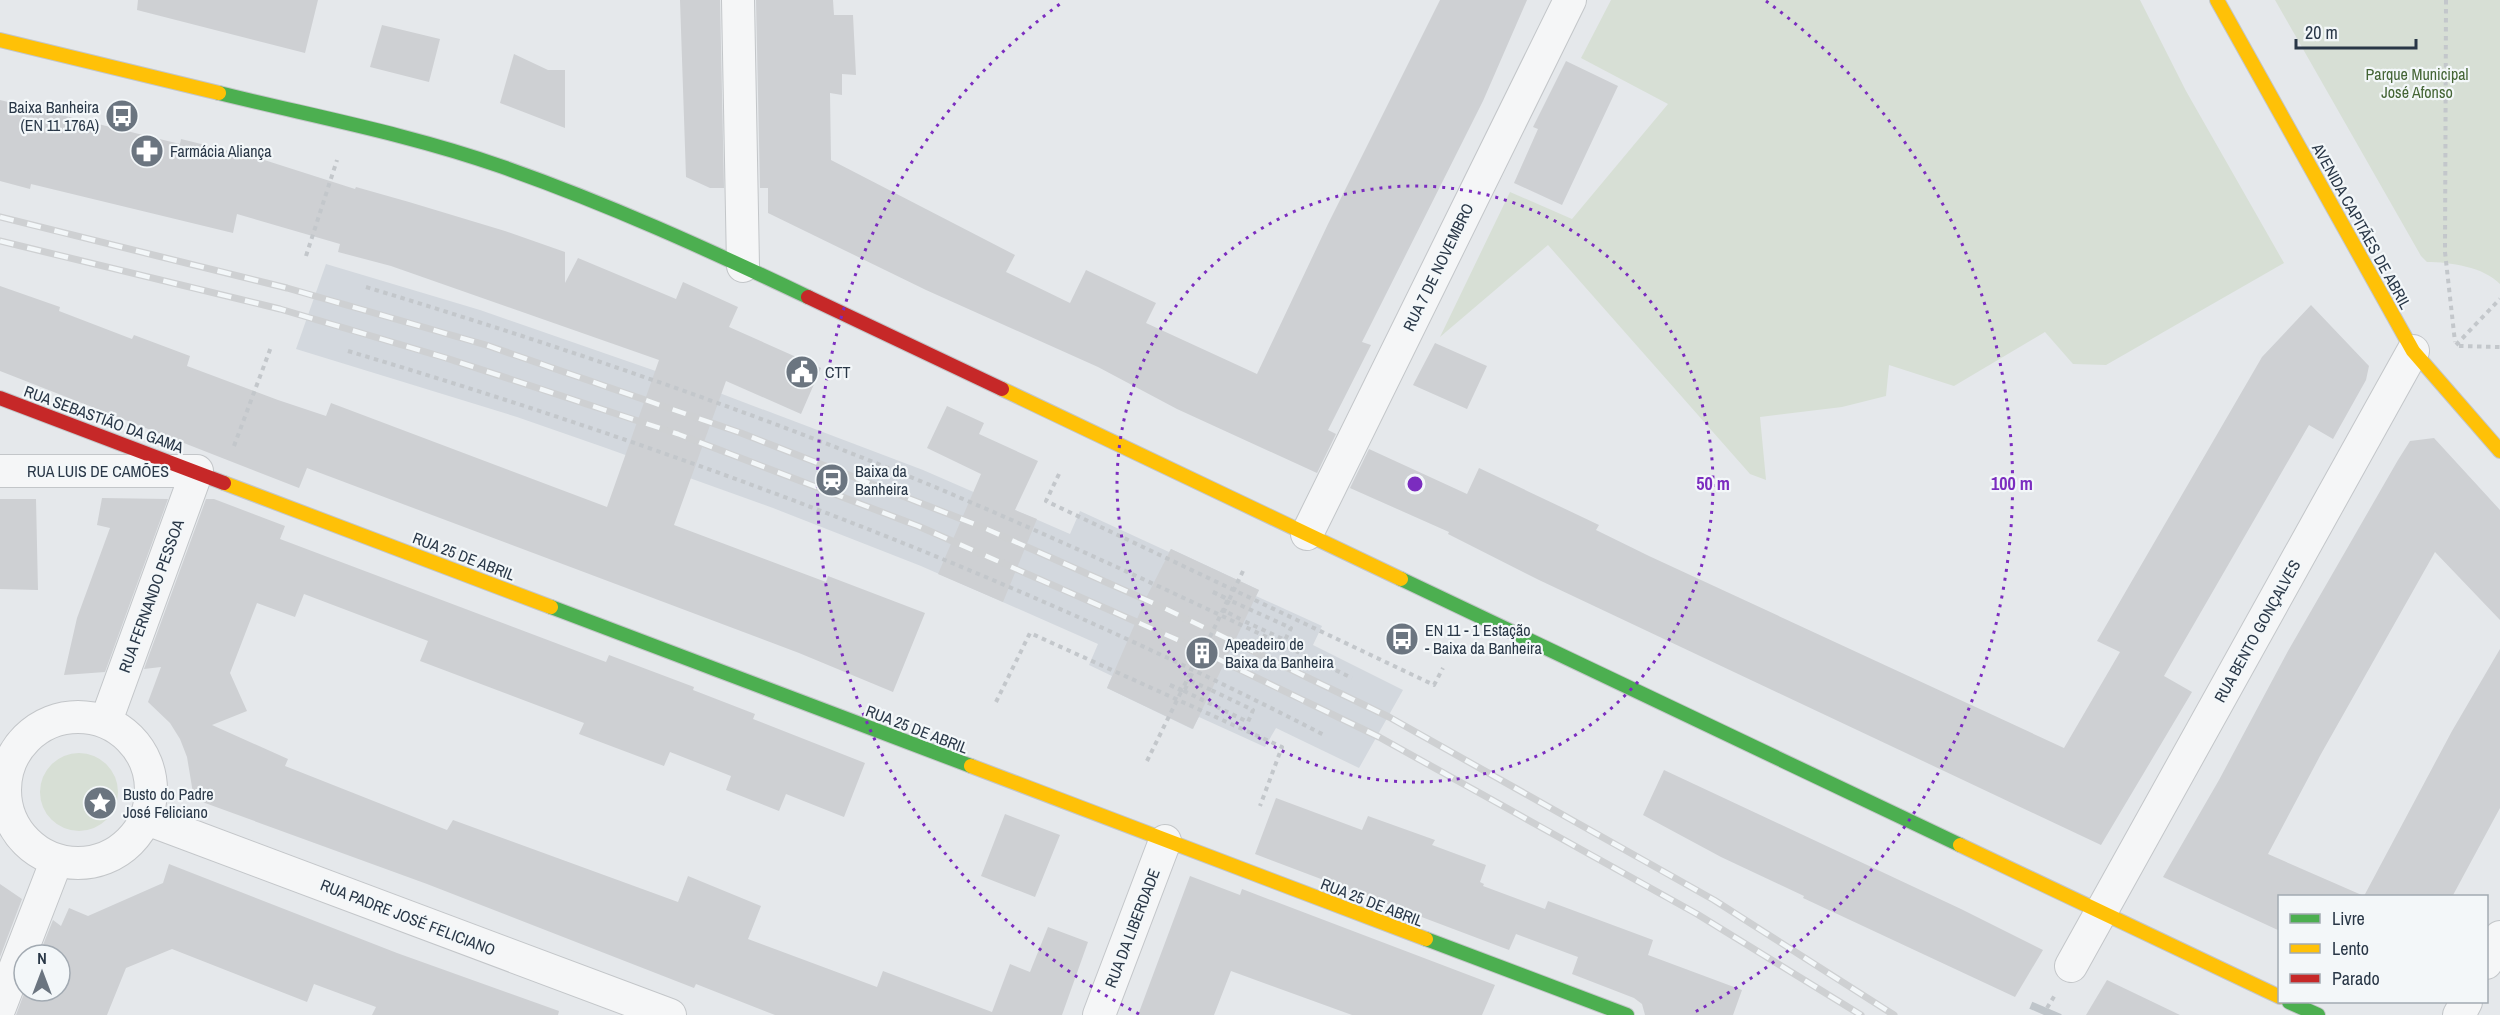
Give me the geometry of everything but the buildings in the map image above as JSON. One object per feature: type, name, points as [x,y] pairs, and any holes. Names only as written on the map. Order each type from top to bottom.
[{"type":"main road","name":"AVENIDA CAPITÃES DE ABRIL","points":[[2217,0],[2413,351],[2500,451]]},
{"type":"main road","points":[[0,40],[416,141],[498,165],[622,211],[743,266],[2278,996]]},
{"type":"main road","name":"RUA SEBASTIÃO DA GAMA","points":[[0,398],[197,471]]},
{"type":"main road","name":"RUA 25 DE ABRIL","points":[[197,471],[1627,1015]]},
{"type":"main road","points":[[2291,1003],[2318,1015]]},
{"type":"street","points":[[738,0],[743,266]]},
{"type":"street","name":"RUA 7 DE NOVEMBRO","points":[[1307,534],[1570,0]]},
{"type":"street","name":"RUA BENTO GONÇALVES","points":[[2071,966],[2413,351]]},
{"type":"street","name":"RUA LUIS DE CAMÕES","points":[[0,471],[197,471]]},
{"type":"street","name":"RUA FERNANDO PESSOA","points":[[106,721],[197,471]]},
{"type":"street","points":[[82,717],[106,721],[126,733],[141,751],[150,773],[152,796],[147,819],[135,838],[117,853],[97,862],[74,864],[56,862],[33,849],[17,832],[7,812],[2,790],[8,766],[19,745],[37,729],[58,719],[82,717]]},
{"type":"street","name":"RUA PADRE JOSÉ FELICIANO","points":[[147,819],[670,1015]]},
{"type":"street","name":"RUA DA LIBERDADE","points":[[1100,1015],[1165,841]]},
{"type":"street","points":[[0,1007],[56,862]]},
{"type":"street","points":[[2488,961],[2500,937]]},
{"type":"path","points":[[2446,0],[2445,252],[2456,346]]},
{"type":"path","points":[[306,256],[325,204],[348,125]]},
{"type":"path","points":[[366,287],[543,343],[789,430],[997,514],[1352,678]]},
{"type":"path","points":[[2456,346],[2500,298]]},
{"type":"path","points":[[232,451],[271,346]]},
{"type":"path","points":[[2456,346],[2500,347]]},
{"type":"path","points":[[348,351],[559,417],[798,502],[920,549],[1192,670],[1324,735]]},
{"type":"path","points":[[1059,474],[1046,501],[1434,685],[1443,668]]},
{"type":"path","points":[[1222,616],[1243,571]]},
{"type":"path","points":[[1190,680],[1253,710],[1248,722],[1182,690],[1170,685],[1184,692],[1190,680],[1223,610],[1228,599],[1213,592],[1291,628],[1285,640],[1223,610]]},
{"type":"path","points":[[996,702],[1029,633],[1282,747],[1260,806]]},
{"type":"path","points":[[1147,761],[1192,670]]},
{"type":"shaded area","points":[[326,264],[480,310],[722,394],[923,470],[1070,534],[1080,511],[1169,552],[1171,549],[1259,590],[1256,596],[1322,626],[1313,645],[1403,690],[1359,768],[1276,728],[1265,747],[1199,717],[1192,729],[1107,688],[1112,676],[1089,665],[1098,644],[921,566],[773,508],[517,417],[296,349]]},
{"type":"green space","points":[[1611,0],[2140,0],[2186,91],[2284,263],[2106,365],[2073,364],[2045,332],[1954,386],[1889,365],[1886,396],[1842,407],[1760,417],[1766,480],[1750,474],[1548,245],[1440,337],[1510,192],[1572,219],[1668,104],[1581,58]]},
{"type":"green space","name":"Parque Municipal José Afonso","points":[[2275,0],[2500,0],[2500,284],[2485,273],[2456,264],[2427,262],[2421,256]]},
{"type":"green space","points":[[79,753],[94,756],[111,770],[118,792],[115,807],[101,824],[79,831],[64,828],[47,814],[40,792],[43,777],[57,760]]},
{"type":"tunnel","points":[[2044,1015],[2047,1008]]},
{"type":"railway","points":[[0,217],[287,288],[486,345],[741,433],[982,527],[1162,607],[1389,717],[1714,900],[1894,1015]]},
{"type":"railway","points":[[0,241],[280,309],[446,358],[678,434],[918,526],[1187,644],[1379,737],[1697,914],[1861,1015]]},
{"type":"traffic: fast","points":[[219,93],[431,144],[500,166],[656,227],[808,297]]},
{"type":"traffic: fast","points":[[1401,579],[1960,845]]},
{"type":"traffic: fast","points":[[551,607],[971,766]]},
{"type":"traffic: fast","points":[[1426,939],[1627,1015]]},
{"type":"traffic: fast","points":[[2291,1003],[2318,1015]]},
{"type":"traffic: slow","points":[[2217,0],[2413,351],[2500,451]]},
{"type":"traffic: slow","points":[[0,40],[219,93]]},
{"type":"traffic: slow","points":[[1002,389],[1401,579]]},
{"type":"traffic: slow","points":[[224,483],[551,607]]},
{"type":"traffic: slow","points":[[971,766],[1426,939]]},
{"type":"traffic: slow","points":[[1960,845],[2278,996]]},
{"type":"traffic: jam","points":[[808,297],[1002,389]]},
{"type":"traffic: jam","points":[[0,398],[224,483]]},
{"type":"place","name":"Baixa Banheira (EN 11 176A)","points":[[122,116]]},
{"type":"place","name":"Farmácia Aliança","points":[[147,151]]},
{"type":"place","name":"CTT","points":[[802,372]]},
{"type":"place","name":"Baixa da Banheira","points":[[832,480]]},
{"type":"place","name":"EN 11 - 1 Estação - Baixa da Banheira","points":[[1402,639]]},
{"type":"place","name":"Apeadeiro de Baixa da Banheira","points":[[1202,653]]},
{"type":"place","name":"Busto do Padre José Feliciano","points":[[100,803]]}]
